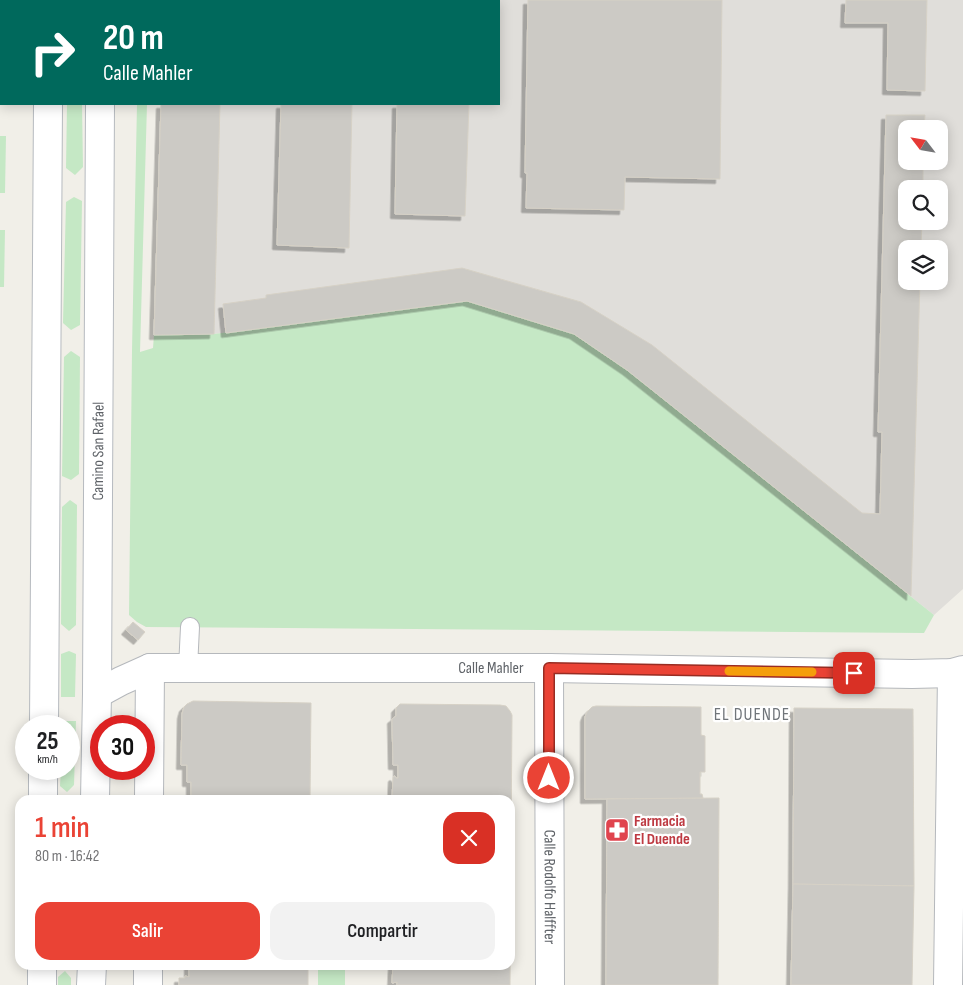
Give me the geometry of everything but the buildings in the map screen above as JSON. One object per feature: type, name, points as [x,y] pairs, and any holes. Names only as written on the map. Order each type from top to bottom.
[{"type":"street","points":[[44,715],[48,105]]},
{"type":"street","name":"Camino San Rafael","points":[[95,795],[100,105]]},
{"type":"street","points":[[149,795],[150,668]]},
{"type":"street","name":"Calle Mahler","points":[[97,694],[150,668],[549,668],[912,674],[957,672]]},
{"type":"street","name":"Calle Rodolfo Halffter","points":[[549,668],[550,985]]},
{"type":"street","points":[[948,985],[957,672]]},
{"type":"street","points":[[43,780],[43,795]]},
{"type":"street","points":[[42,970],[42,985]]},
{"type":"street","points":[[92,970],[92,985]]},
{"type":"street","points":[[148,970],[148,985]]},
{"type":"lane","points":[[188,668],[190,627]]},
{"type":"shaded area","points":[[500,0],[963,0],[963,589],[934,615],[627,370],[574,334],[467,301],[214,334],[154,335],[161,105],[500,105]]},
{"type":"green space","points":[[67,105],[82,105],[83,167],[75,175],[66,168]]},
{"type":"green space","points":[[137,105],[147,105],[140,352],[153,348],[154,335],[214,334],[467,301],[574,334],[627,370],[934,615],[924,633],[146,627],[129,615]]},
{"type":"green space","points":[[0,136],[6,136],[5,193],[0,193]]},
{"type":"green space","points":[[74,197],[82,201],[80,325],[71,330],[63,323],[66,202]]},
{"type":"green space","points":[[0,230],[5,230],[4,287],[0,287]]},
{"type":"green space","points":[[71,351],[80,357],[79,474],[71,480],[62,476],[64,357]]},
{"type":"green space","points":[[70,500],[77,505],[76,625],[69,631],[61,624],[62,507]]},
{"type":"green space","points":[[69,651],[76,654],[75,697],[61,697],[61,654]]},
{"type":"green space","points":[[60,780],[74,780],[74,785],[67,792],[60,786]]},
{"type":"green space","points":[[318,970],[345,970],[345,985],[318,985]]},
{"type":"green space","points":[[65,971],[71,978],[71,985],[58,985],[58,977]]},
{"type":"slow traffic","points":[[729,671],[812,672]]},
{"type":"place","name":"Farmacia El Duende","points":[[617,830]]},
{"type":"district","name":"EL DUENDE","points":[[752,714]]},
{"type":"route","points":[[549,778],[549,668],[854,673]]}]
